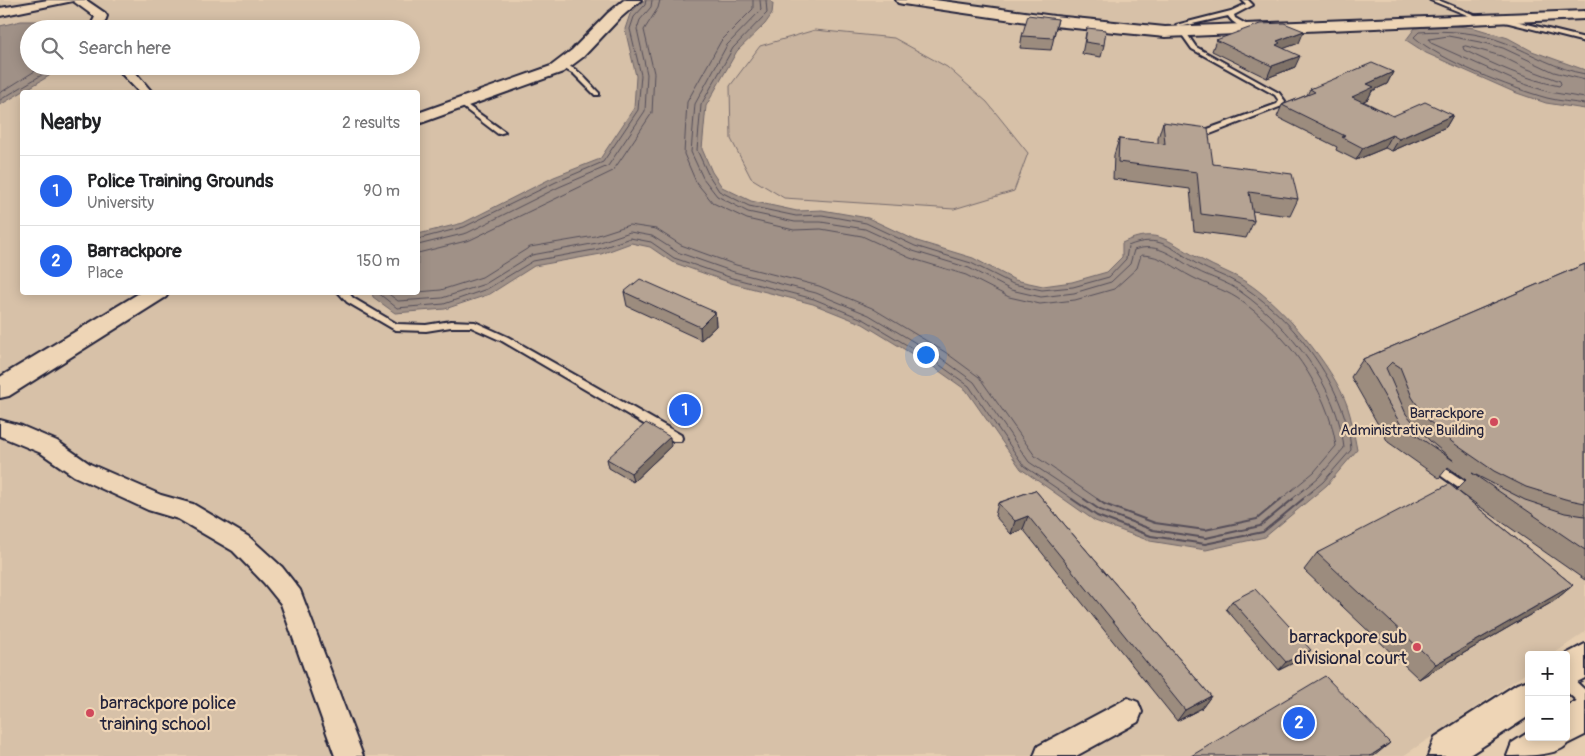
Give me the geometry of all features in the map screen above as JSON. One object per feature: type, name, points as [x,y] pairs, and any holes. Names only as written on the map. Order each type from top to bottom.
[{"type":"street","points":[[0,12],[68,0]]},
{"type":"street","points":[[78,0],[101,16],[99,20]]},
{"type":"street","points":[[420,118],[543,75],[563,66],[575,56],[610,17],[634,0]]},
{"type":"street","points":[[903,0],[1054,21],[1150,31],[1485,21],[1585,15]]},
{"type":"street","points":[[130,75],[144,90]]},
{"type":"street","points":[[0,389],[153,295]]},
{"type":"street","points":[[0,428],[15,432],[49,447],[82,470],[147,499],[185,511],[241,544],[273,575],[291,598],[343,753]]},
{"type":"street","points":[[1570,669],[1585,660]]},
{"type":"street","points":[[1446,756],[1447,749],[1525,699]]},
{"type":"street","points":[[1048,756],[1128,712]]},
{"type":"street","points":[[1570,724],[1585,714]]},
{"type":"street","points":[[1525,756],[1546,741]]},
{"type":"lane","points":[[1197,136],[1280,105],[1282,101],[1277,94],[1194,48],[1181,29],[1232,13],[1250,5],[1245,0]]},
{"type":"lane","points":[[1433,0],[1485,21]]},
{"type":"lane","points":[[1232,13],[1233,19],[1251,29]]},
{"type":"lane","points":[[1502,20],[1585,40]]},
{"type":"lane","points":[[563,66],[576,74],[597,94]]},
{"type":"lane","points":[[462,104],[501,132]]},
{"type":"lane","points":[[345,295],[350,300],[395,327],[426,328],[451,324],[472,324],[505,339],[677,438]]},
{"type":"lane","points":[[1426,458],[1481,497]]},
{"type":"lane","points":[[1570,686],[1585,699]]},
{"type":"shaded area","points":[[0,0],[1585,0],[1585,279],[1351,377],[1388,442],[1585,580],[1585,632],[1558,651],[1525,651],[1525,674],[1403,756],[0,756]]},
{"type":"shaded area","points":[[815,30],[894,38],[947,67],[987,102],[1028,153],[1014,191],[954,209],[784,198],[751,178],[731,139],[730,86],[760,46]]},
{"type":"water","points":[[646,0],[770,0],[773,4],[772,14],[765,24],[737,51],[706,106],[702,149],[712,172],[722,187],[751,201],[797,211],[822,210],[868,218],[917,241],[973,258],[1015,280],[1043,286],[1072,282],[1107,272],[1122,257],[1122,243],[1145,236],[1155,236],[1164,239],[1246,282],[1260,292],[1290,320],[1318,355],[1340,389],[1349,410],[1357,450],[1327,485],[1265,537],[1206,550],[1150,541],[1095,521],[1021,469],[966,390],[935,368],[863,324],[813,304],[731,283],[672,262],[650,247],[631,243],[601,254],[534,266],[490,294],[445,309],[395,313],[373,297],[372,295],[420,295],[420,234],[463,223],[554,177],[600,159],[634,108],[636,76],[625,29],[630,14],[641,2]]},
{"type":"water","points":[[20,21],[20,75],[50,75],[25,90],[20,90],[20,93],[0,105],[0,26]]},
{"type":"water","points":[[1448,25],[1475,28],[1508,38],[1532,51],[1585,70],[1585,109],[1546,103],[1514,92],[1426,53],[1406,40],[1415,28]]},
{"type":"building","points":[[1028,15],[1058,19],[1053,38],[1022,36]]},
{"type":"building","points":[[1284,23],[1304,31],[1277,41],[1280,43],[1276,45],[1300,56],[1272,66],[1216,40],[1260,24]]},
{"type":"building","points":[[1087,28],[1106,30],[1104,45],[1085,42]]},
{"type":"building","points":[[1372,63],[1393,72],[1367,84],[1374,87],[1352,97],[1393,116],[1425,102],[1453,115],[1399,139],[1392,135],[1363,148],[1342,137],[1345,136],[1282,105],[1315,92],[1310,89]]},
{"type":"building","points":[[1163,122],[1208,128],[1213,164],[1292,174],[1298,199],[1249,192],[1254,221],[1201,214],[1197,172],[1118,162],[1119,139],[1165,144]]},
{"type":"building","points":[[1585,264],[1585,503],[1526,487],[1494,471],[1452,442],[1426,418],[1412,397],[1400,367],[1392,362],[1386,368],[1406,414],[1430,441],[1454,461],[1401,425],[1363,359]]},
{"type":"building","points":[[640,279],[715,312],[700,327],[624,292]]},
{"type":"building","points":[[646,423],[670,437],[631,473],[607,459]]},
{"type":"building","points":[[1472,473],[1525,500],[1565,513],[1585,516],[1585,550]]},
{"type":"building","points":[[1449,484],[1573,585],[1436,664],[1317,553]]},
{"type":"building","points":[[1035,490],[1211,696],[1185,710],[1028,516],[1015,521],[998,503]]},
{"type":"building","points":[[1255,589],[1311,650],[1286,662],[1232,601]]},
{"type":"building","points":[[1325,676],[1390,743],[1370,756],[1191,756]]},
{"type":"place","name":"Police Training Grounds","points":[[685,410]]},
{"type":"place","name":"Barrackpore Administrative Building","points":[[1494,422]]},
{"type":"place","name":"barrackpore sub divisional court","points":[[1417,647]]},
{"type":"place","name":"barrackpore police training school","points":[[90,713]]},
{"type":"place","name":"Barrackpore","points":[[1299,723]]}]
